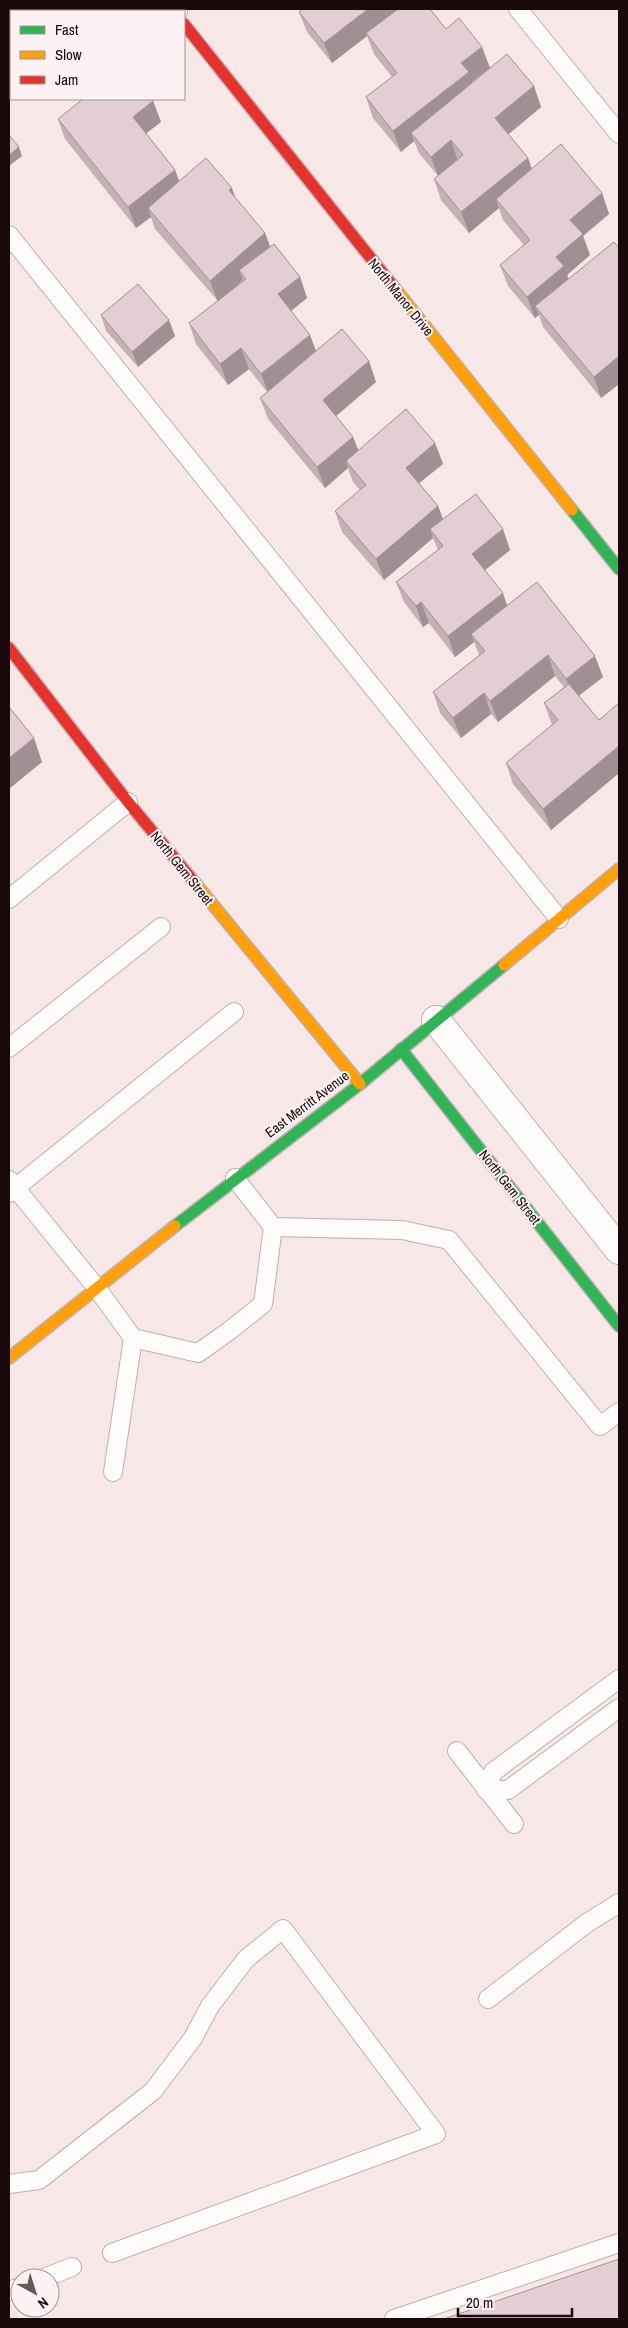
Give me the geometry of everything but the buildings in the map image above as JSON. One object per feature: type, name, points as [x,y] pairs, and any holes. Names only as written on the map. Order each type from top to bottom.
[{"type":"street","name":"North Manor Drive","points":[[185,25],[619,570]]},
{"type":"street","name":"North Gem Street","points":[[9,648],[128,802],[360,1084]]},
{"type":"street","name":"East Merritt Avenue","points":[[9,1358],[235,1178],[360,1084],[619,869]]},
{"type":"street","points":[[436,1020],[619,1250]]},
{"type":"street","name":"North Gem Street","points":[[401,1049],[619,1326]]},
{"type":"lane","points":[[518,9],[619,134]]},
{"type":"lane","points":[[9,235],[558,919]]},
{"type":"lane","points":[[9,900],[128,802]]},
{"type":"lane","points":[[9,1048],[160,927]]},
{"type":"lane","points":[[234,1012],[11,1187],[96,1287],[133,1338],[198,1353],[263,1304],[273,1228],[235,1178]]},
{"type":"lane","points":[[273,1228],[402,1230],[449,1240],[600,1426],[619,1412]]},
{"type":"lane","points":[[113,1472],[133,1338]]},
{"type":"lane","points":[[486,1790],[493,1772],[619,1679]]},
{"type":"lane","points":[[486,1790],[508,1790],[619,1708]]},
{"type":"lane","points":[[457,1751],[514,1824]]},
{"type":"lane","points":[[488,1999],[588,1922],[619,1903]]},
{"type":"lane","points":[[9,2184],[39,2180],[153,2091],[193,2038],[210,2006],[246,1959],[283,1929],[436,2134],[112,2253]]},
{"type":"lane","points":[[394,2319],[619,2243]]},
{"type":"lane","points":[[60,2272],[72,2267]]},
{"type":"traffic: fast","points":[[572,510],[619,569]]},
{"type":"traffic: fast","points":[[175,1226],[360,1084],[504,965]]},
{"type":"traffic: fast","points":[[401,1049],[619,1326]]},
{"type":"traffic: slow","points":[[393,286],[572,510]]},
{"type":"traffic: slow","points":[[504,965],[619,869]]},
{"type":"traffic: slow","points":[[195,883],[360,1084]]},
{"type":"traffic: slow","points":[[9,1358],[175,1226]]},
{"type":"traffic: jam","points":[[185,25],[393,286]]},
{"type":"traffic: jam","points":[[9,648],[128,802],[195,883]]}]
